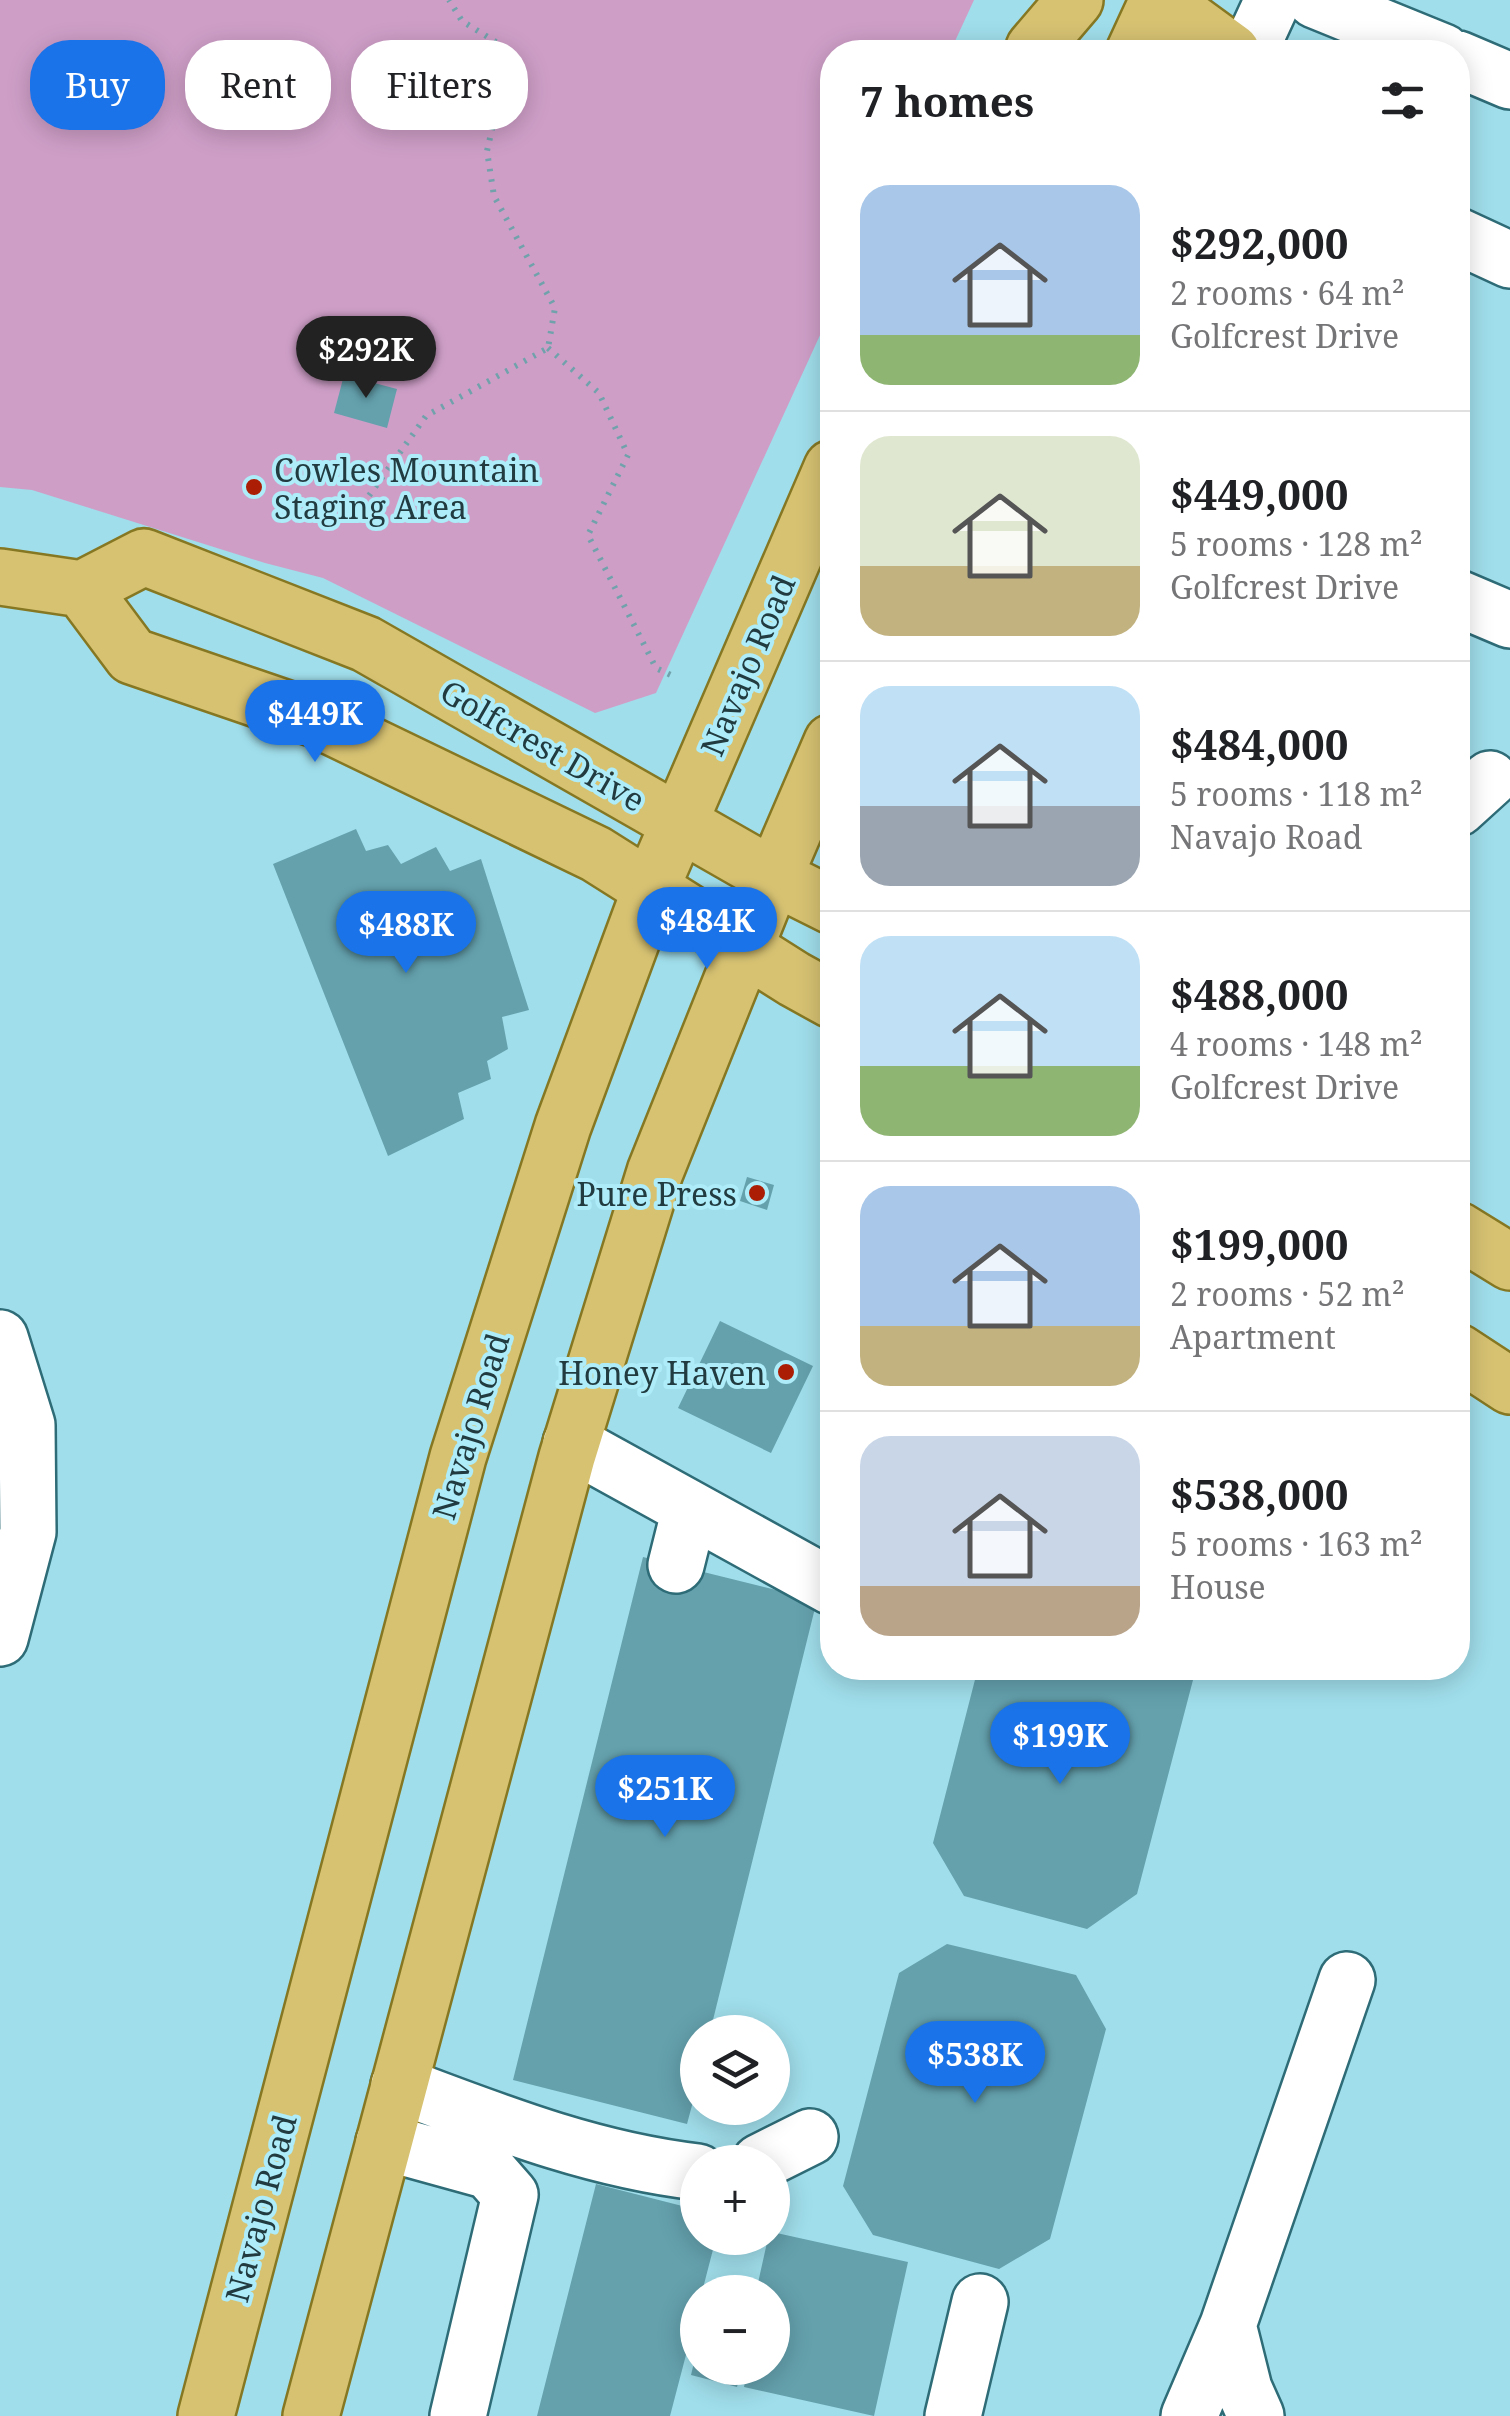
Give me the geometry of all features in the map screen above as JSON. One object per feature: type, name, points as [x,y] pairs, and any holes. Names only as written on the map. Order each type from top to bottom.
[{"type":"main road","points":[[1041,33],[1075,0]]},
{"type":"main road","points":[[1140,40],[1159,0],[1215,40]]},
{"type":"main road","name":"Navajo Road","points":[[206,2416],[458,1456],[568,1110],[651,888],[820,496]]},
{"type":"main road","name":"Golfcrest Drive","points":[[820,900],[366,644],[144,557],[82,589],[132,656],[316,719],[596,854],[820,993]]},
{"type":"main road","points":[[0,577],[82,589]]},
{"type":"main road","points":[[310,2416],[571,1443],[654,1172],[820,770]]},
{"type":"main road","points":[[1470,1237],[1510,1262]]},
{"type":"main road","points":[[1470,1360],[1510,1386]]},
{"type":"street","points":[[1255,40],[1273,0]]},
{"type":"street","points":[[1315,0],[1413,40]]},
{"type":"street","points":[[1470,64],[1510,81]]},
{"type":"street","points":[[1470,242],[1510,260]]},
{"type":"street","points":[[1470,603],[1510,620]]},
{"type":"street","points":[[0,1338],[27,1425],[28,1532],[0,1638]]},
{"type":"street","points":[[571,1443],[820,1580]]},
{"type":"street","points":[[676,1566],[690,1508]]},
{"type":"street","points":[[1189,2416],[1228,2324],[1347,1980]]},
{"type":"street","points":[[399,2085],[569,2148],[680,2170]]},
{"type":"street","points":[[790,2147],[810,2137]]},
{"type":"street","points":[[384,2142],[489,2171],[510,2195],[458,2416]]},
{"type":"street","points":[[953,2416],[980,2302]]},
{"type":"street","points":[[1228,2324],[1244,2389],[1256,2416]]},
{"type":"path","points":[[449,0],[462,21],[504,47],[507,65],[487,151],[494,196],[555,308],[548,348]]},
{"type":"path","points":[[363,504],[426,416],[548,348]]},
{"type":"path","points":[[548,348],[600,393],[628,456],[588,535],[656,668],[675,677]]},
{"type":"shaded area","points":[[0,0],[974,0],[956,40],[820,40],[820,335],[656,693],[595,713],[323,578],[32,490],[0,487]]},
{"type":"building","points":[[344,375],[397,389],[387,428],[334,413]]},
{"type":"building","points":[[356,829],[366,851],[388,845],[401,864],[436,847],[450,871],[481,859],[529,1010],[502,1017],[508,1049],[487,1061],[491,1079],[458,1093],[464,1119],[388,1156],[273,864]]},
{"type":"building","name":"Pure Press","points":[[747,1177],[774,1185],[767,1210],[740,1201]]},
{"type":"building","points":[[720,1321],[813,1366],[771,1453],[678,1408]]},
{"type":"building","points":[[643,1557],[817,1600],[714,2015],[680,2015],[680,2122],[513,2080]]},
{"type":"building","points":[[975,1680],[1193,1680],[1137,1894],[1087,1929],[964,1896],[933,1843]]},
{"type":"building","points":[[947,1944],[1076,1975],[1106,2029],[1050,2239],[999,2269],[873,2235],[843,2186],[899,1973]]},
{"type":"building","points":[[596,2184],[680,2205],[680,2255],[712,2255],[706,2275],[680,2275],[680,2378],[670,2416],[537,2416]]},
{"type":"building","points":[[790,2236],[908,2262],[874,2416],[744,2387],[790,2385],[790,2275],[760,2275],[764,2255],[790,2255]]},
{"type":"place","name":"Cowles Mountain Staging Area","points":[[254,487]]},
{"type":"place","name":"Pure Press","points":[[757,1193]]},
{"type":"place","name":"Honey Haven","points":[[786,1372]]}]
